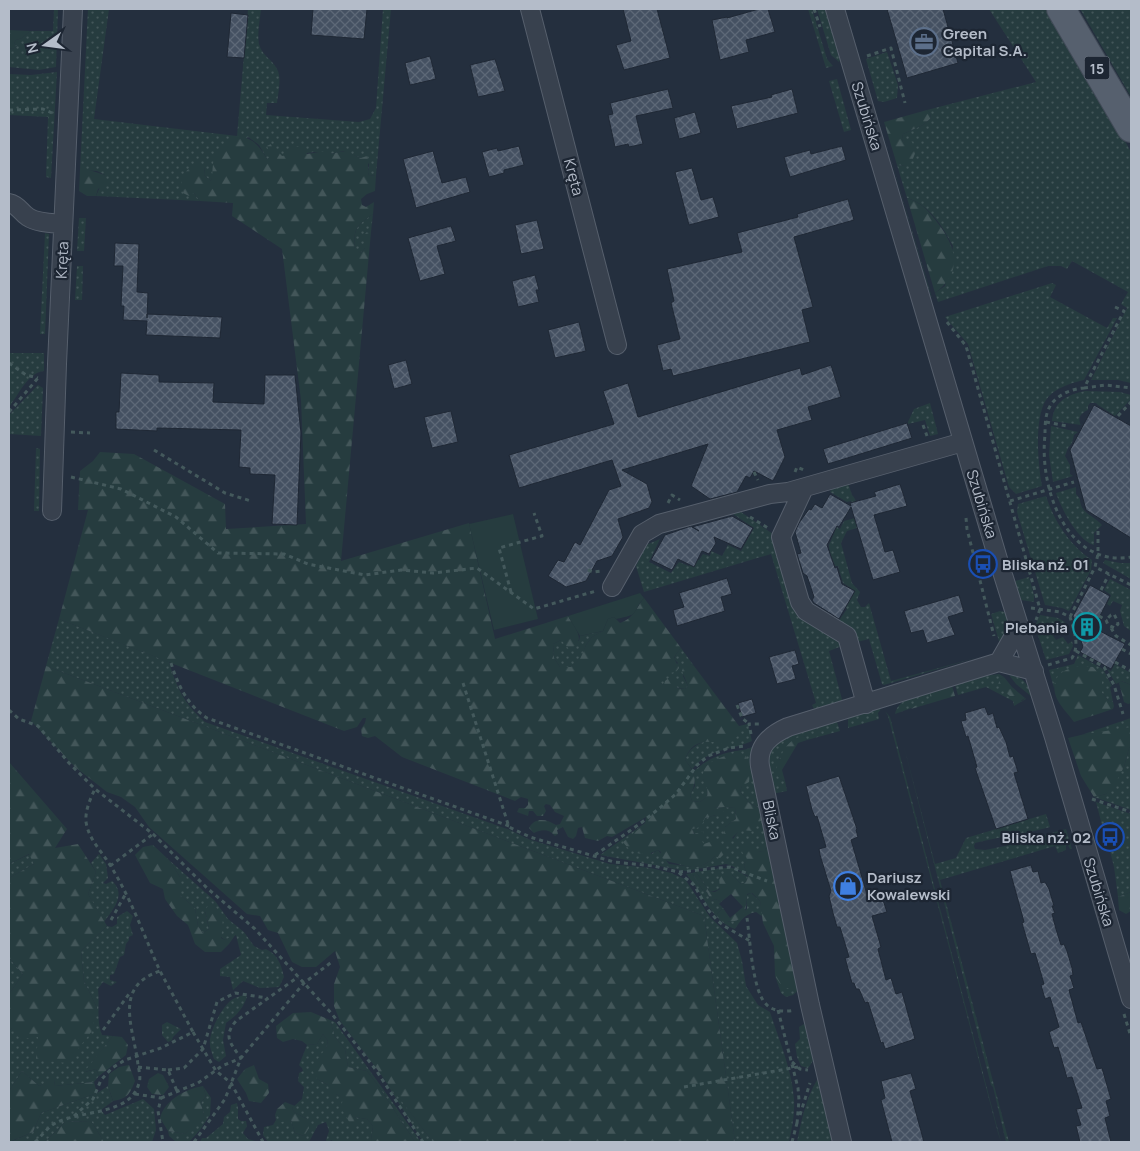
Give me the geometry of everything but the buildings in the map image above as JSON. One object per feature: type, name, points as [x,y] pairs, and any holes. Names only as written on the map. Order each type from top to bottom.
[{"type":"main road","name":"15","points":[[1061,9],[1131,128]]},
{"type":"street","name":"Kręta","points":[[52,511],[56,378],[74,9]]},
{"type":"street","name":"Kręta","points":[[530,9],[617,345]]},
{"type":"street","name":"Szubińska","points":[[835,9],[963,442],[1039,669],[1131,999]]},
{"type":"street","points":[[9,203],[19,207],[22,213],[33,219],[63,224]]},
{"type":"street","points":[[612,587],[642,534],[652,527],[770,494],[804,488],[963,442]]},
{"type":"street","points":[[804,488],[781,537],[800,602],[806,611],[847,636],[866,704]]},
{"type":"street","points":[[999,662],[1024,621]]},
{"type":"street","points":[[766,742],[776,733],[788,727],[999,662],[1039,669]]},
{"type":"street","name":"Bliska","points":[[766,742],[760,756],[760,766],[810,1005],[842,1142]]},
{"type":"path","points":[[862,57],[891,48],[905,102]]},
{"type":"path","points":[[9,110],[42,109],[48,110],[56,117]]},
{"type":"path","points":[[1084,388],[1124,311],[1115,308]]},
{"type":"path","points":[[9,363],[26,375],[38,378],[56,378]]},
{"type":"path","points":[[9,412],[38,378]]},
{"type":"path","points":[[1131,388],[1106,385],[1074,389],[1055,400],[1048,409],[1044,456],[1049,490],[1055,507],[1072,535],[1084,548],[1098,554],[1114,558],[1131,557]]},
{"type":"path","points":[[1118,416],[1131,402]]},
{"type":"path","points":[[1046,422],[1067,426]]},
{"type":"path","points":[[68,432],[90,433]]},
{"type":"path","points":[[154,450],[225,493],[251,501]]},
{"type":"path","points":[[53,473],[121,489],[176,517],[218,553],[284,554],[308,564],[365,575],[401,570],[434,573],[477,568],[534,609],[612,587]]},
{"type":"path","points":[[1010,501],[1074,482]]},
{"type":"path","points":[[512,593],[499,548],[542,536],[534,513]]},
{"type":"path","points":[[1039,669],[1072,658],[1076,651],[1077,644],[1070,616],[1095,566],[1098,554],[1098,531]]},
{"type":"path","points":[[1095,566],[1131,585]]},
{"type":"path","points":[[1101,590],[1109,574]]},
{"type":"path","points":[[1024,621],[1027,608],[1060,612],[1070,616]]},
{"type":"path","points":[[1106,620],[1114,614],[1118,624],[1115,628],[1112,628]]},
{"type":"path","points":[[1099,616],[1106,620],[1116,636],[1131,645]]},
{"type":"path","points":[[1122,649],[1131,654]]},
{"type":"path","points":[[1076,651],[1104,667],[1114,685],[1123,714]]},
{"type":"path","points":[[1115,662],[1131,671]]},
{"type":"path","points":[[171,663],[175,676],[190,703],[198,712],[216,722],[509,826],[530,837],[614,862],[654,866],[678,872],[730,867],[786,888]]},
{"type":"path","points":[[463,683],[509,826]]},
{"type":"path","points":[[737,705],[742,718],[749,724]]},
{"type":"path","points":[[9,710],[19,719],[38,726],[69,763],[95,789],[153,834],[207,888],[256,929],[332,1014],[376,1070],[423,1142]]},
{"type":"path","points":[[594,856],[641,823],[676,794],[697,765],[708,756],[729,748],[766,742]]},
{"type":"path","points":[[95,789],[89,801],[86,820],[90,839],[110,866],[125,894],[160,971],[193,1032],[216,1071],[231,1084],[263,1142]]},
{"type":"path","points":[[1092,799],[1131,812]]},
{"type":"path","points":[[110,866],[153,834]]},
{"type":"path","points":[[678,872],[694,885],[709,911],[717,920],[750,942]]},
{"type":"path","points":[[111,920],[125,894]]},
{"type":"path","points":[[747,918],[754,975],[759,992],[766,1005],[778,1010],[793,1010],[810,1005]]},
{"type":"path","points":[[194,1142],[225,1099],[241,1058],[304,983],[333,961]]},
{"type":"path","points":[[103,1030],[133,988],[148,975],[160,971]]},
{"type":"path","points":[[241,1058],[229,1039],[229,1030],[236,1021],[298,977]]},
{"type":"path","points":[[35,1142],[56,1122],[123,1105],[135,1094],[140,1082],[128,1011],[133,988]]},
{"type":"path","points":[[138,1067],[168,1070],[184,1068],[203,1049],[217,1002],[235,993],[268,998]]},
{"type":"path","points":[[778,1010],[792,1062],[799,1100],[797,1124]]},
{"type":"path","points":[[74,1116],[93,1099],[101,1080],[112,1068],[125,1060],[161,1048],[193,1032]]},
{"type":"path","points":[[792,1062],[798,1067],[813,1070],[821,1046]]},
{"type":"path","points":[[135,1094],[161,1098],[198,1083],[241,1058]]},
{"type":"path","points":[[684,1087],[798,1067]]},
{"type":"path","points":[[168,1070],[177,1091]]},
{"type":"path","points":[[792,1142],[811,1079]]},
{"type":"path","points":[[161,1098],[158,1111],[163,1142]]},
{"type":"green space","points":[[54,9],[58,9],[56,67],[39,70],[9,67],[9,48],[13,49],[17,46],[14,43],[16,40],[22,38],[30,31],[53,31]]},
{"type":"green space","points":[[88,9],[109,9],[94,119],[237,136],[248,9],[261,9],[258,31],[259,44],[262,52],[275,66],[279,76],[277,103],[267,103],[266,115],[359,122],[370,119],[376,108],[383,9],[391,9],[376,175],[369,176],[369,164],[361,158],[343,151],[331,154],[314,152],[267,159],[259,145],[248,137],[213,164],[211,181],[204,175],[205,166],[194,193],[200,201],[96,196],[105,175],[97,171],[80,170]]},
{"type":"green space","points":[[808,9],[812,9],[827,59],[833,66],[826,68]]},
{"type":"green space","points":[[817,9],[825,9],[839,62],[831,55]]},
{"type":"green space","points":[[989,9],[1048,9],[1086,70],[1131,152],[1131,383],[1118,380],[1091,380],[1127,308],[1121,304],[1128,292],[1072,261],[1067,269],[1061,266],[1048,266],[938,302],[935,293],[945,286],[953,246],[935,217],[915,201],[907,198],[897,165],[905,166],[903,134],[923,125],[931,118],[927,110],[1036,82]]},
{"type":"green space","points":[[1080,9],[1131,9],[1131,97],[1082,12]]},
{"type":"green space","points":[[9,30],[30,31],[22,38],[16,40],[14,43],[17,46],[13,49],[9,48]]},
{"type":"green space","points":[[887,52],[898,85],[897,98],[884,102],[878,101],[866,59]]},
{"type":"green space","points":[[57,72],[51,178],[46,177],[48,117],[9,115],[9,74],[31,75]]},
{"type":"green space","points":[[837,79],[851,130],[844,132],[829,81]]},
{"type":"green space","points":[[927,110],[931,118],[923,125],[903,134],[902,139],[904,143],[912,142],[916,151],[912,161],[905,166],[897,165],[884,122]]},
{"type":"green space","points":[[880,122],[932,298],[931,297]]},
{"type":"green space","points":[[237,136],[247,138],[255,143],[267,159],[271,157],[267,146],[271,144],[282,156],[287,155],[290,147],[303,147],[307,154],[326,151],[331,154],[344,151],[361,158],[367,156],[369,176],[376,175],[375,191],[361,199],[362,205],[366,207],[374,202],[373,214],[359,225],[355,232],[355,249],[361,253],[365,248],[363,236],[367,232],[371,232],[341,561],[469,523],[495,639],[568,616],[579,638],[575,646],[569,649],[561,640],[553,644],[554,658],[560,667],[571,667],[580,659],[592,637],[603,631],[608,619],[614,617],[620,623],[625,621],[632,616],[644,598],[681,648],[674,658],[679,668],[676,672],[664,676],[661,683],[664,685],[665,681],[671,676],[676,682],[677,688],[685,689],[688,686],[682,671],[684,665],[690,664],[694,666],[739,726],[739,735],[726,745],[713,742],[701,743],[691,748],[685,760],[691,769],[695,781],[690,795],[692,801],[700,802],[707,797],[703,772],[710,763],[721,757],[739,752],[746,756],[750,770],[749,782],[742,786],[740,791],[749,803],[761,809],[763,818],[753,831],[740,830],[729,841],[722,839],[725,827],[736,819],[735,808],[713,808],[714,811],[722,810],[725,813],[722,816],[716,815],[705,818],[701,827],[692,829],[694,834],[703,831],[701,840],[704,844],[715,840],[725,846],[727,851],[720,858],[715,856],[704,865],[691,867],[666,860],[659,856],[661,852],[658,850],[648,854],[639,854],[630,850],[623,842],[645,824],[646,817],[612,837],[607,836],[598,841],[585,838],[582,827],[578,828],[573,839],[568,837],[563,827],[557,830],[558,834],[555,836],[545,830],[534,833],[529,828],[534,822],[545,820],[556,825],[560,824],[564,816],[555,812],[550,805],[546,804],[544,806],[546,811],[543,816],[537,816],[533,811],[529,811],[528,816],[517,812],[519,808],[525,808],[528,805],[528,799],[521,797],[515,801],[402,757],[375,736],[368,738],[362,736],[361,729],[366,718],[363,718],[357,727],[344,731],[59,619],[88,510],[78,510],[80,471],[93,461],[100,452],[134,454],[225,504],[226,529],[306,524],[301,400],[282,249],[232,216],[233,203],[200,201],[194,193],[189,196],[183,193],[182,188],[183,176],[195,164],[205,166],[204,175],[211,181],[214,160],[218,151]]},
{"type":"green space","points":[[86,169],[105,175],[104,185],[98,189],[96,196],[87,196],[79,191],[80,170]]},
{"type":"green space","points":[[907,198],[924,207],[931,214],[944,231],[952,249],[954,259],[950,276],[935,293]]},
{"type":"green space","points":[[373,214],[371,232],[367,232],[365,248],[361,253],[355,250],[355,233],[359,225]]},
{"type":"green space","points":[[79,218],[86,218],[84,251],[77,251]]},
{"type":"green space","points":[[45,233],[49,234],[45,334],[40,334]]},
{"type":"green space","points":[[77,266],[83,266],[82,300],[75,300]]},
{"type":"green space","points":[[1052,283],[1056,285],[1050,297],[1107,328],[1113,318],[1117,318],[1084,380],[1058,389],[1046,400],[1042,408],[1038,430],[1038,454],[1042,486],[1016,494],[1009,487],[968,344],[945,317]]},
{"type":"green space","points":[[9,353],[44,353],[44,371],[38,372],[28,380],[9,407]]},
{"type":"green space","points":[[38,385],[43,388],[41,436],[9,434],[9,415]]},
{"type":"green space","points":[[1085,391],[1120,392],[1131,395],[1131,399],[1115,416],[1096,403],[1090,403],[1088,410],[1080,416],[1081,425],[1052,421],[1055,408],[1062,400]]},
{"type":"green space","points":[[930,403],[938,434],[930,436],[925,420],[908,424],[908,422],[914,409]]},
{"type":"green space","points":[[1051,426],[1078,432],[1074,435],[1065,456],[1070,465],[1070,474],[1073,476],[1053,482],[1049,455]]},
{"type":"green space","points":[[36,448],[40,449],[39,511],[34,511]]},
{"type":"green space","points":[[848,483],[857,506],[857,528],[847,531],[841,543],[852,583],[860,592],[857,600],[861,607],[865,607],[869,603],[891,681],[979,657],[882,684],[869,639],[857,642],[838,622],[847,609],[842,605],[851,588],[843,583],[838,566],[835,566],[832,558],[830,558],[829,545],[835,531],[832,529],[834,525],[840,529],[844,521],[855,518],[851,501],[847,502],[830,492],[832,488]]},
{"type":"green space","points":[[1076,487],[1076,494],[1080,499],[1082,508],[1102,525],[1094,533],[1094,545],[1076,531],[1056,493]]},
{"type":"green space","points":[[1046,496],[1058,524],[1077,548],[1092,560],[1091,570],[1069,611],[1045,605],[1017,512],[1018,504]]},
{"type":"green space","points":[[741,512],[773,534],[797,616],[840,641],[842,646],[829,651],[843,703],[815,711],[812,705],[816,703],[771,554],[644,592],[636,566],[646,545],[660,539],[649,562],[671,573],[679,562],[689,566],[694,558],[699,560],[703,554],[710,556],[711,551],[722,556],[728,545],[741,551],[754,528],[733,514]]},
{"type":"green space","points":[[513,514],[538,619],[494,630],[469,524]]},
{"type":"green space","points":[[1105,560],[1131,563],[1131,579],[1103,563]]},
{"type":"green space","points":[[1029,577],[1034,602],[1021,600],[1015,581]]},
{"type":"green space","points":[[1110,579],[1131,590],[1131,631],[1124,626],[1120,611],[1122,605],[1113,601],[1110,606],[1107,604],[1111,595],[1104,590]]},
{"type":"green space","points":[[640,593],[644,598],[634,613],[616,619],[614,617],[608,619],[603,631],[580,636],[568,616]]},
{"type":"green space","points":[[1000,611],[1005,612],[1008,623],[1007,634],[1001,648],[991,614]]},
{"type":"green space","points":[[1040,615],[1058,618],[1065,622],[1066,625],[1062,627],[1061,632],[1053,636],[1056,640],[1063,637],[1068,644],[1072,641],[1073,646],[1069,654],[1046,660],[1035,626]]},
{"type":"green space","points":[[59,619],[169,662],[182,695],[205,722],[510,830],[528,839],[610,864],[651,868],[685,879],[710,917],[737,943],[746,986],[758,1005],[770,1012],[785,1055],[793,1088],[794,1110],[789,1142],[735,1142],[704,916],[46,666]]},
{"type":"green space","points":[[603,631],[592,637],[586,645],[581,659],[571,667],[560,667],[554,658],[553,644],[561,640],[579,641],[580,636]]},
{"type":"green space","points":[[681,648],[694,666],[690,664],[683,676],[688,686],[685,689],[660,683],[662,677],[678,663],[674,659]]},
{"type":"green space","points":[[1078,655],[1103,669],[1112,686],[1110,687],[1113,702],[1109,701],[1102,693],[1102,677],[1057,679],[1054,688],[1049,670],[1074,664]]},
{"type":"green space","points":[[1115,664],[1131,673],[1131,685],[1122,681],[1116,684],[1107,669],[1111,671]]},
{"type":"green space","points":[[46,666],[704,916],[735,1142],[433,1142],[340,1021],[334,1006],[334,984],[340,967],[335,951],[316,967],[302,967],[292,962],[278,933],[268,930],[260,916],[247,914],[149,827],[135,807],[121,797],[107,792],[75,767],[31,721]]},
{"type":"green space","points":[[1081,666],[1093,667],[1102,677],[1102,693],[1109,701],[1113,702],[1114,706],[1113,709],[1074,722],[1057,699],[1054,685],[1059,675],[1063,672]]},
{"type":"green space","points":[[999,674],[1004,677],[1000,679],[1005,690],[1022,701],[1026,699],[1014,706],[1013,701],[986,687],[958,695],[955,685],[984,676]]},
{"type":"green space","points":[[1009,675],[1022,679],[1029,688],[1032,697],[1016,684]]},
{"type":"green space","points":[[1004,677],[1025,698],[1019,702],[1015,696],[1010,696],[1005,690],[1002,690],[998,685],[1000,679]]},
{"type":"green space","points":[[1121,681],[1131,685],[1131,703],[1124,702],[1119,683]]},
{"type":"green space","points":[[952,686],[955,696],[911,709],[930,701],[930,693]]},
{"type":"green space","points":[[930,693],[931,701],[895,714],[904,701]]},
{"type":"green space","points":[[881,709],[878,713],[879,719],[848,728],[848,717]]},
{"type":"green space","points":[[885,711],[890,717],[1001,1142],[888,716]]},
{"type":"green space","points":[[1131,718],[1131,729],[1081,735]]},
{"type":"green space","points":[[834,721],[837,722],[840,731],[807,740],[804,736],[779,759],[780,779],[785,781],[787,791],[772,794],[766,763],[774,741]]},
{"type":"green space","points":[[748,724],[752,741],[713,753],[692,769],[685,760],[694,747],[700,743],[739,735],[739,726]]},
{"type":"green space","points":[[1131,727],[1131,745],[1124,767],[1116,782],[1106,794],[1094,797],[1081,776],[1068,738]]},
{"type":"green space","points":[[804,736],[807,740],[798,743],[782,770],[785,781],[780,779],[775,773],[784,750],[792,741]]},
{"type":"green space","points":[[903,743],[935,864],[956,858],[966,838],[1046,814],[1050,827],[975,843],[975,849],[985,850],[1005,846],[1066,829],[1072,849],[1068,845],[1066,850],[1058,853],[1055,846],[940,880],[1009,1142],[1006,1142]]},
{"type":"green space","points":[[1131,745],[1131,810],[1094,797],[1106,794],[1124,767]]},
{"type":"green space","points":[[754,746],[752,758],[761,809],[749,803],[740,791],[742,786],[703,779],[708,789],[707,797],[700,802],[692,801],[690,795],[695,786],[693,772],[697,768],[718,756]]},
{"type":"green space","points":[[9,762],[67,829],[55,848],[78,844],[96,872],[88,894],[107,926],[81,951],[84,981],[97,1008],[92,1031],[67,1063],[36,1060],[38,1037],[20,1039],[12,1028],[9,1031],[9,994],[23,974],[9,958],[9,878],[34,864],[29,854],[9,864]]},
{"type":"green space","points":[[1096,802],[1131,814],[1131,892],[1118,897],[1109,847],[1114,845],[1110,827],[1103,829]]},
{"type":"green space","points":[[712,808],[735,808],[736,819],[725,827],[733,839],[739,830],[763,818],[768,840],[765,851],[758,852],[747,859],[744,866],[748,876],[726,864],[686,871],[600,855],[645,823],[651,854],[658,850],[669,864],[693,867],[704,865],[715,856],[692,829],[705,818],[716,815]]},
{"type":"green space","points":[[768,840],[799,980],[792,988],[783,988],[775,976],[774,946],[763,923],[760,901],[752,893],[747,894],[746,907],[742,917],[734,921],[720,920],[717,914],[723,908],[730,918],[743,907],[731,894],[721,902],[716,899],[711,901],[711,907],[708,903],[710,898],[707,892],[702,889],[692,873],[696,872],[709,891],[715,892],[720,889],[719,877],[724,874],[732,875],[741,884],[746,882],[748,876],[744,866],[747,858],[742,852],[744,846],[750,846],[755,852],[765,851]]},
{"type":"green space","points":[[153,845],[169,860],[180,877],[180,895],[195,908],[198,926],[203,933],[209,929],[205,910],[211,902],[222,918],[221,938],[225,940],[236,934],[221,952],[205,952],[195,944],[188,925],[177,916],[165,899],[163,889],[150,883],[135,855],[143,847]]},
{"type":"green space","points":[[30,854],[34,864],[9,878],[9,864]]},
{"type":"green space","points":[[99,854],[106,864],[108,878],[103,883],[106,884],[112,881],[118,891],[117,902],[104,922],[88,894],[96,872],[91,863]]},
{"type":"green space","points":[[169,860],[215,901],[228,919],[244,932],[254,946],[270,951],[276,957],[284,977],[279,987],[260,988],[243,981],[233,990],[230,977],[220,976],[220,969],[241,955],[236,935],[225,940],[221,937],[205,911],[209,929],[203,933],[198,926],[195,908],[180,895],[180,877]]},
{"type":"green space","points":[[733,868],[748,877],[746,882],[741,884],[732,875],[719,889],[709,891],[696,872]]},
{"type":"green space","points":[[692,873],[702,889],[707,892],[711,901],[716,899],[721,902],[719,904],[723,908],[717,914],[729,922],[747,909],[747,895],[751,893],[760,901],[763,917],[756,912],[744,918],[735,929],[727,925],[713,913],[686,874]]},
{"type":"green space","points":[[1131,892],[1131,911],[1126,914],[1119,910],[1118,897]]},
{"type":"green space","points":[[127,911],[133,916],[130,925],[133,935],[129,937],[124,955],[120,957],[114,974],[110,975],[110,980],[117,982],[111,986],[103,982],[98,989],[100,1030],[102,1035],[113,1036],[85,1072],[96,1069],[99,1076],[94,1082],[55,1086],[54,1080],[39,1086],[22,1071],[9,1091],[9,1031],[12,1028],[97,1008],[84,981],[81,951],[107,926],[112,927],[117,924],[117,917]]},
{"type":"green space","points":[[9,958],[23,974],[9,994]]},
{"type":"green space","points":[[775,976],[784,988],[799,980],[801,988],[793,995],[786,997],[781,993]]},
{"type":"green space","points":[[244,995],[247,997],[241,1009],[226,1023],[223,1040],[226,1056],[219,1062],[214,1059],[210,1048],[213,1029],[218,1017],[229,1002],[234,998]]},
{"type":"green space","points":[[311,1012],[330,1020],[335,1037],[345,1049],[348,1067],[367,1071],[415,1142],[372,1142],[373,1126],[367,1119],[354,1117],[355,1125],[351,1125],[341,1108],[343,1098],[336,1094],[331,1096],[328,1085],[317,1079],[311,1068],[326,1048],[328,1041],[323,1034],[317,1044],[307,1045],[302,1041],[293,1039],[283,1042],[277,1038],[276,1026],[293,1013]]},
{"type":"green space","points":[[330,1020],[335,1022],[421,1142],[415,1142],[367,1071],[348,1067],[345,1049],[335,1037]]},
{"type":"green space","points":[[167,1022],[181,1029],[168,1042],[162,1035],[162,1025]]},
{"type":"green space","points":[[804,1024],[810,1027],[815,1048],[814,1058],[808,1068],[801,1066],[795,1044],[800,1039],[799,1027]]},
{"type":"green space","points":[[323,1034],[328,1041],[317,1079],[344,1098],[354,1117],[367,1119],[373,1126],[372,1142],[333,1142],[332,1140],[327,1142],[329,1131],[326,1122],[318,1125],[309,1142],[268,1142],[263,1135],[264,1127],[273,1125],[276,1120],[275,1115],[277,1114],[291,1120],[295,1133],[304,1136],[307,1119],[294,1112],[292,1108],[302,1099],[304,1087],[298,1081],[299,1073],[303,1071],[299,1065],[307,1045],[317,1044]]},
{"type":"green space","points":[[113,1036],[122,1037],[128,1045],[126,1055],[99,1076],[96,1069],[84,1072]]},
{"type":"green space","points":[[129,1065],[135,1081],[130,1093],[122,1099],[113,1101],[108,1086],[109,1074],[119,1067]]},
{"type":"green space","points":[[254,1065],[259,1079],[268,1084],[269,1093],[261,1103],[249,1101],[237,1079],[245,1069]]},
{"type":"green space","points":[[22,1071],[39,1086],[54,1079],[55,1086],[94,1082],[97,1093],[41,1113],[33,1132],[9,1142],[9,1091]]},
{"type":"green space","points":[[379,1071],[433,1142],[423,1142]]},
{"type":"green space","points":[[158,1073],[163,1075],[169,1087],[163,1095],[152,1094],[147,1087],[149,1079]]},
{"type":"green space","points":[[817,1080],[820,1080],[835,1139],[826,1142],[797,1142],[807,1102]]},
{"type":"green space","points":[[108,1086],[113,1101],[101,1110],[105,1115],[143,1099],[154,1109],[156,1130],[152,1142],[104,1142],[91,1121],[65,1122],[45,1142],[10,1142],[33,1132],[41,1113],[97,1093]]},
{"type":"green space","points":[[203,1086],[211,1098],[210,1115],[189,1142],[175,1142],[169,1136],[168,1131],[185,1134],[204,1115],[201,1103],[206,1096]]},
{"type":"green space","points":[[203,1086],[206,1096],[201,1103],[204,1115],[200,1125],[193,1127],[185,1134],[168,1131],[160,1118],[166,1106],[177,1096]]},
{"type":"green space","points":[[285,1102],[295,1106],[292,1108],[294,1112],[307,1119],[309,1128],[304,1136],[295,1133],[291,1120],[281,1122],[277,1114],[275,1115],[277,1109]]},
{"type":"green space","points":[[237,1103],[238,1119],[246,1121],[247,1126],[243,1133],[248,1139],[259,1142],[200,1142],[202,1138],[206,1138],[223,1124],[224,1117],[230,1112],[231,1105]]},
{"type":"green space","points":[[91,1121],[104,1142],[45,1142],[65,1122]]},
{"type":"place","name":"Green Capital S.A.","points":[[924,42]]},
{"type":"place","name":"Bliska nż. 01","points":[[983,564]]},
{"type":"place","name":"Plebania","points":[[1087,627]]},
{"type":"place","name":"Bliska nż. 02","points":[[1110,837]]},
{"type":"place","name":"Dariusz Kowalewski","points":[[848,886]]}]
